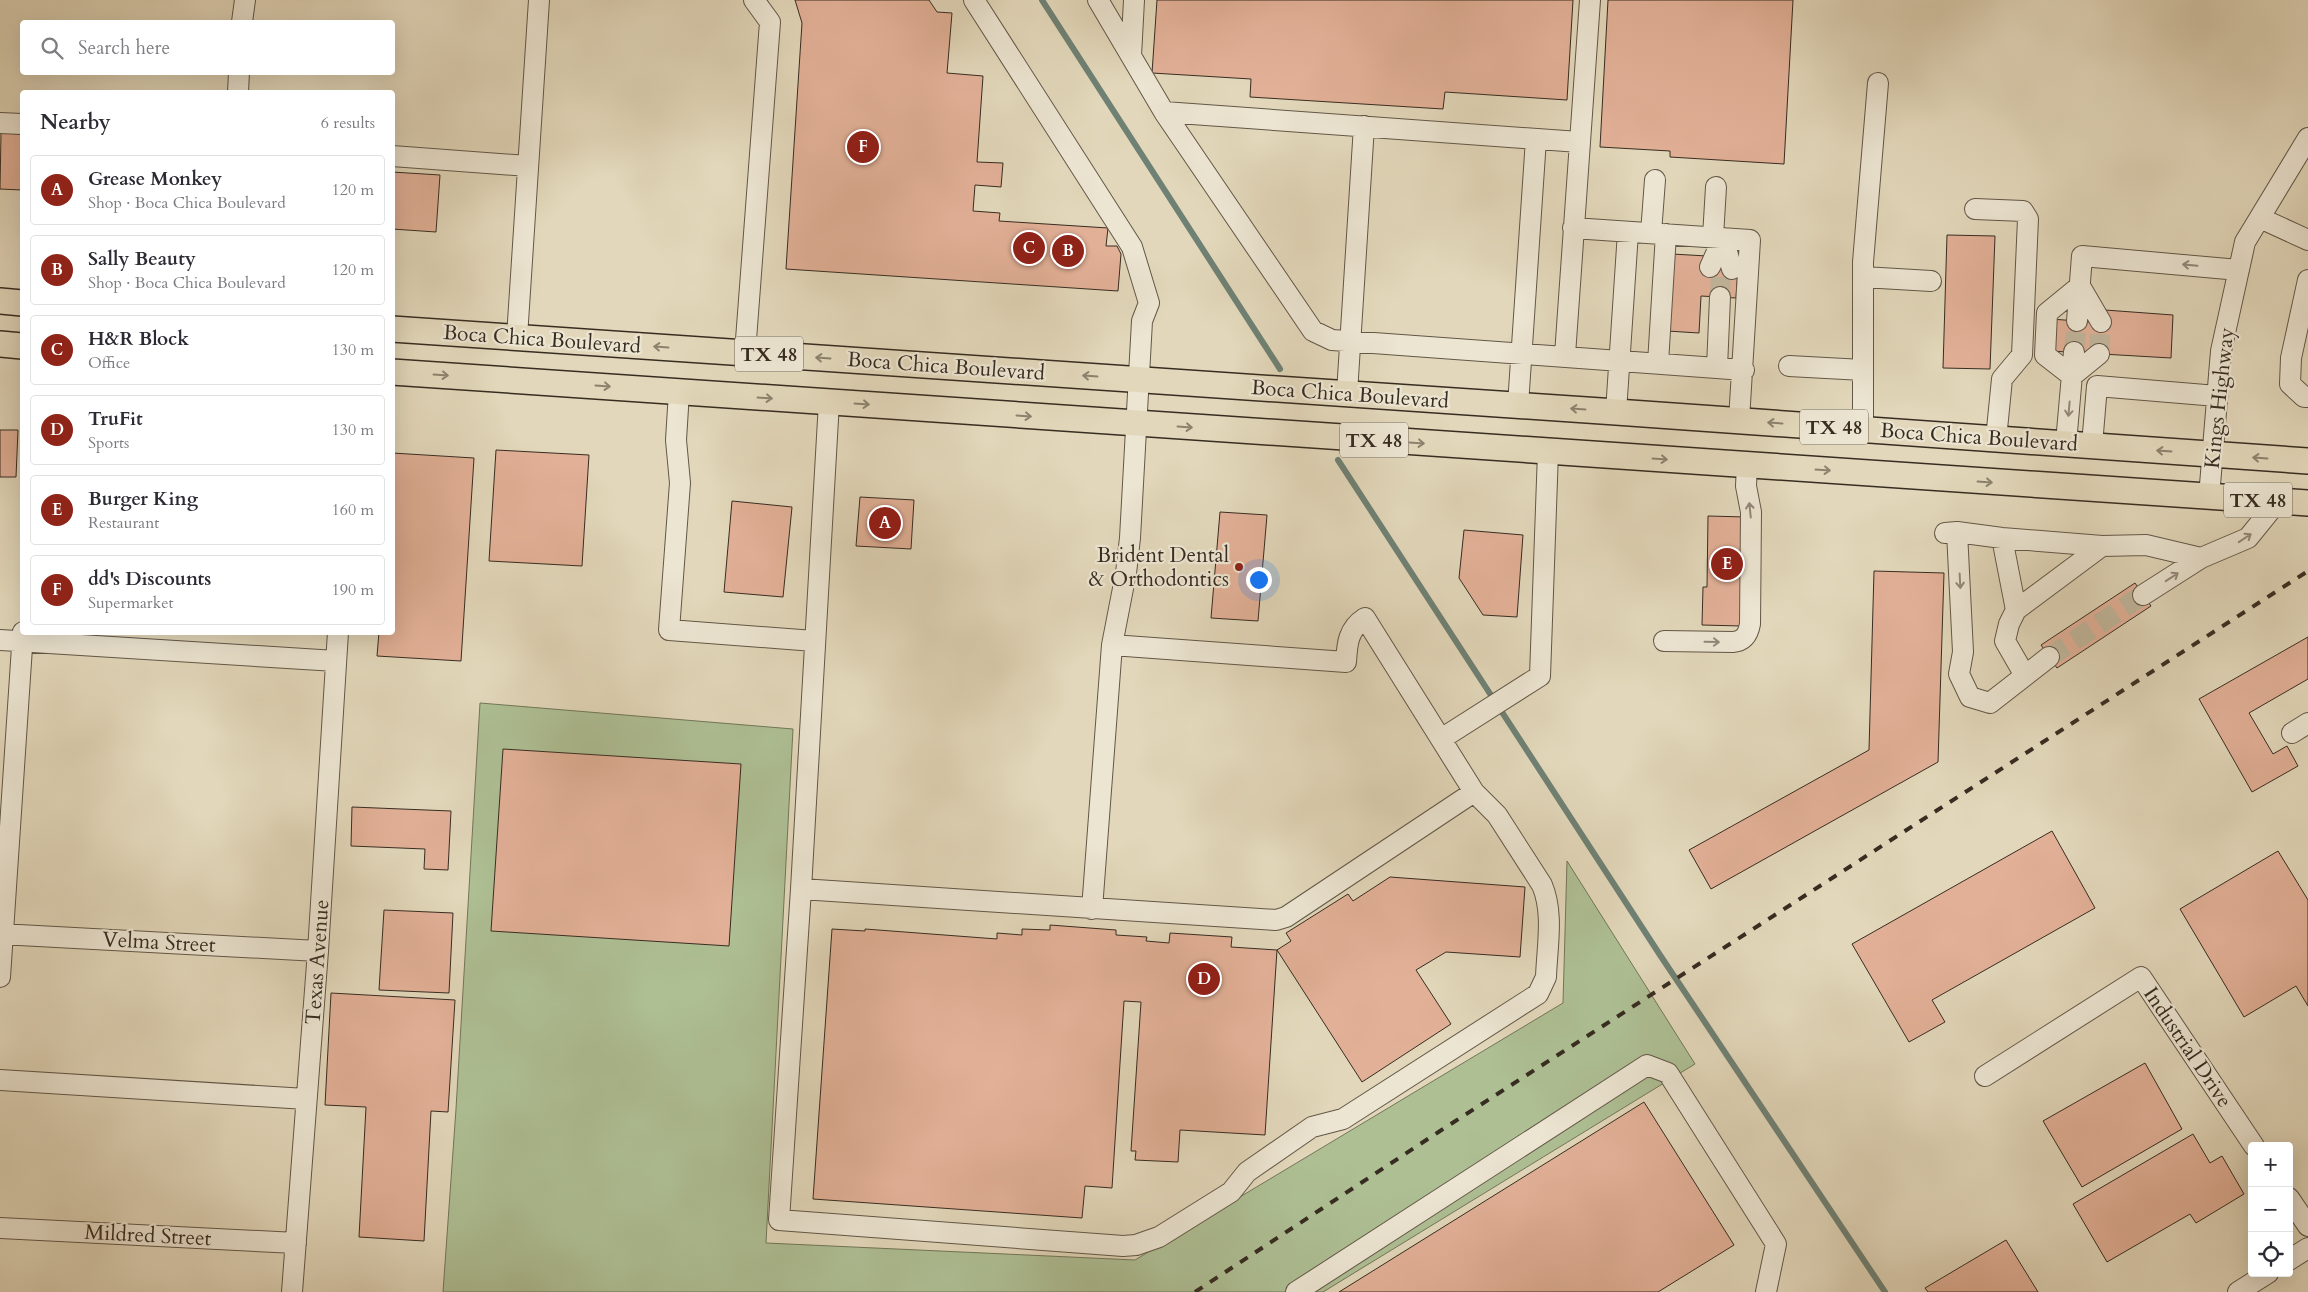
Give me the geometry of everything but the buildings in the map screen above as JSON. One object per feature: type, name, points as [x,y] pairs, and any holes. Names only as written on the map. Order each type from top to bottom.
[{"type":"main road","points":[[0,301],[20,303]]},
{"type":"main road","name":"Boca Chica Boulevard","points":[[395,329],[1739,420],[2308,461]]},
{"type":"main road","points":[[0,344],[20,346]]},
{"type":"main road","name":"Boca Chica Boulevard","points":[[395,372],[2308,503]]},
{"type":"street","points":[[242,20],[244,0]]},
{"type":"street","points":[[517,337],[539,0]]},
{"type":"street","points":[[746,353],[770,22],[754,0]]},
{"type":"street","points":[[974,0],[1132,247],[1149,303],[1142,321],[1130,538],[1126,573],[1112,645],[1092,909]]},
{"type":"street","points":[[1098,0],[1164,112],[1313,331],[1332,340],[1350,342],[1744,370]]},
{"type":"street","points":[[1131,56],[1134,0]]},
{"type":"street","points":[[1565,356],[1590,0]]},
{"type":"street","points":[[238,90],[239,75]]},
{"type":"street","points":[[1863,429],[1863,277],[1878,83]]},
{"type":"street","points":[[1164,112],[1579,142]]},
{"type":"street","points":[[0,124],[20,124]]},
{"type":"street","points":[[1346,393],[1364,126]]},
{"type":"street","name":"Kings Highway","points":[[2209,497],[2221,351],[2245,242],[2308,138]]},
{"type":"street","points":[[1518,405],[1536,139]]},
{"type":"street","points":[[395,156],[528,166]]},
{"type":"street","points":[[1655,180],[1659,234],[1658,363]]},
{"type":"street","points":[[1716,187],[1721,268]]},
{"type":"street","points":[[1974,209],[2023,211],[2028,219],[2022,355],[2002,379],[1996,439]]},
{"type":"street","points":[[2260,218],[2308,240]]},
{"type":"street","points":[[1573,228],[1750,240],[1744,370],[1739,420]]},
{"type":"street","points":[[1616,412],[1628,232]]},
{"type":"street","points":[[2080,286],[2084,321],[2080,286],[2082,256],[2239,270]]},
{"type":"street","points":[[1863,277],[1931,281]]},
{"type":"street","points":[[2308,280],[2291,358],[2290,384],[2304,397],[2308,397]]},
{"type":"street","points":[[2072,376],[2045,355],[2047,313],[2080,286]]},
{"type":"street","points":[[1717,368],[1719,297]]},
{"type":"street","points":[[2066,443],[2072,376],[2081,353],[2072,376]]},
{"type":"street","points":[[1789,366],[1863,370]]},
{"type":"street","points":[[2092,445],[2096,386],[2217,396]]},
{"type":"street","points":[[679,392],[676,440],[680,483],[669,630],[814,641]]},
{"type":"street","points":[[829,402],[780,1220],[1123,1246],[1136,1245],[1159,1237],[1232,1192],[1247,1172],[1312,1128],[1343,1119],[1538,994],[1543,986],[1546,977],[1547,897],[1535,872],[1497,815],[1474,792],[1365,618],[1353,628],[1349,635],[1346,662],[1112,645]]},
{"type":"street","points":[[1441,739],[1540,676],[1548,452]]},
{"type":"street","points":[[1664,641],[1740,642],[1746,637],[1750,624],[1751,512],[1746,486],[1748,465]]},
{"type":"street","points":[[2143,596],[2201,558],[2248,538],[2278,501]]},
{"type":"street","points":[[2049,657],[2024,674],[1990,702],[1970,697],[1959,674],[1963,652],[1951,533],[2102,546],[2146,545],[2201,558]]},
{"type":"street","points":[[2002,538],[2016,610]]},
{"type":"street","points":[[2024,674],[2005,642],[2008,624],[2016,610],[2102,546]]},
{"type":"street","name":"Texas Avenue","points":[[292,1292],[318,951],[338,635]]},
{"type":"street","points":[[0,977],[23,637]]},
{"type":"street","points":[[0,640],[23,637],[336,661]]},
{"type":"street","points":[[801,889],[1267,921],[1286,917],[1474,792]]},
{"type":"street","name":"Velma Street","points":[[2,934],[318,951]]},
{"type":"street","name":"Industrial Drive","points":[[1985,1076],[2141,978],[2251,1142]]},
{"type":"street","points":[[1296,1292],[1647,1065],[1668,1074],[1776,1244],[1766,1292]]},
{"type":"street","points":[[0,1080],[306,1099]]},
{"type":"street","points":[[2293,1204],[2308,1226]]},
{"type":"street","name":"Mildred Street","points":[[0,1228],[296,1243]]},
{"type":"street","points":[[2293,1257],[2308,1248]]},
{"type":"street","points":[[2238,1292],[2262,1277]]},
{"type":"green space","points":[[480,703],[793,729],[766,1243],[1135,1260],[1563,1003],[1567,861],[1695,1064],[1323,1292],[443,1292],[456,1109]]},
{"type":"waterway","points":[[1042,0],[1280,369]]},
{"type":"waterway","points":[[1338,460],[1660,955],[1885,1292]]},
{"type":"tunnel","points":[[1720,297],[1721,268]]},
{"type":"tunnel","points":[[2074,352],[2077,321]]},
{"type":"tunnel","points":[[2099,354],[2101,322]]},
{"type":"tunnel","points":[[2049,657],[2143,595]]},
{"type":"railway","points":[[1195,1292],[1440,1131],[2308,571]]},
{"type":"place","name":"dd's Discounts","points":[[863,147]]},
{"type":"place","name":"H&R Block","points":[[1029,248]]},
{"type":"place","name":"Sally Beauty","points":[[1068,251]]},
{"type":"place","name":"Grease Monkey","points":[[885,523]]},
{"type":"place","name":"Burger King","points":[[1727,564]]},
{"type":"place","name":"Brident Dental & Orthodontics","points":[[1239,567]]},
{"type":"place","name":"TruFit","points":[[1204,979]]}]
